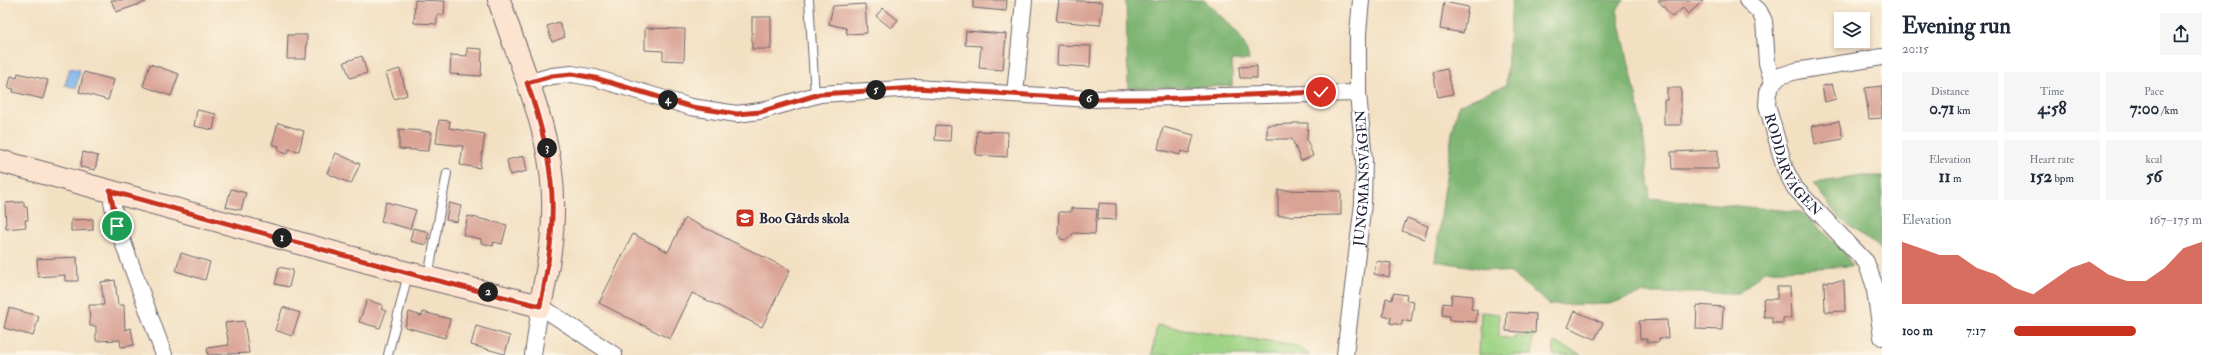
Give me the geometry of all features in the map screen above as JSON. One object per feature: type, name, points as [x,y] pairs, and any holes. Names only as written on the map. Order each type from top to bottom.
[{"type":"street","points":[[499,0],[540,118],[551,171],[553,204],[552,242],[540,306],[533,355]]},
{"type":"street","points":[[1016,94],[1024,0]]},
{"type":"street","name":"JUNGMANSVÄGEN","points":[[1345,355],[1363,203],[1364,159],[1358,93],[1358,33],[1361,0]]},
{"type":"street","points":[[1747,0],[1759,12],[1764,21],[1767,63],[1773,83],[1780,76],[1796,71],[1882,57]]},
{"type":"street","points":[[527,83],[552,76],[572,74],[595,78],[692,107],[737,114],[760,112],[815,95],[916,88],[1069,98],[1156,99],[1257,94],[1358,93]]},
{"type":"street","name":"RODDARVÄGEN","points":[[1773,83],[1768,92],[1767,105],[1785,169],[1795,188],[1866,262],[1874,284],[1882,337]]},
{"type":"street","points":[[0,160],[408,273],[540,306],[614,355]]},
{"type":"street","points":[[110,191],[117,226],[164,355]]},
{"type":"lane","points":[[809,0],[815,95]]},
{"type":"lane","points":[[431,279],[430,266],[447,173]]},
{"type":"lane","points":[[388,355],[408,273]]},
{"type":"green space","points":[[1126,0],[1204,0],[1238,34],[1247,50],[1249,60],[1232,60],[1232,86],[1128,88]]},
{"type":"green space","points":[[1512,0],[1624,0],[1617,10],[1642,123],[1650,198],[1801,212],[1841,248],[1852,266],[1764,271],[1739,293],[1643,293],[1609,304],[1550,305],[1511,273],[1435,261],[1452,133],[1459,105],[1506,85]]},
{"type":"green space","points":[[1863,176],[1882,176],[1882,250],[1839,218],[1813,183]]},
{"type":"green space","points":[[1481,312],[1499,314],[1499,337],[1514,339],[1515,336],[1526,337],[1526,332],[1533,333],[1532,355],[1479,355]]},
{"type":"green space","points":[[1157,325],[1296,346],[1310,355],[1152,355]]},
{"type":"green space","points":[[1554,342],[1581,355],[1553,355]]},
{"type":"water","points":[[70,68],[80,70],[76,88],[65,85]]},
{"type":"building","points":[[111,0],[146,0],[146,2],[116,12]]},
{"type":"building","points":[[415,0],[445,1],[444,15],[437,15],[437,24],[414,23]]},
{"type":"building","points":[[973,0],[1007,0],[1006,11],[973,8]]},
{"type":"building","points":[[1059,0],[1103,2],[1100,25],[1056,21]]},
{"type":"building","points":[[1658,0],[1704,0],[1688,14],[1683,8],[1672,17]]},
{"type":"building","points":[[1444,2],[1468,7],[1463,33],[1440,29]]},
{"type":"building","points":[[865,4],[867,33],[847,34],[846,28],[829,24],[833,6]]},
{"type":"building","points":[[883,8],[898,20],[891,28],[876,16]]},
{"type":"building","points":[[752,17],[771,17],[771,49],[752,49]]},
{"type":"building","points":[[559,22],[565,37],[552,42],[547,26]]},
{"type":"building","points":[[645,28],[685,29],[684,61],[663,60],[663,51],[645,50]]},
{"type":"building","points":[[966,31],[1006,34],[1003,70],[979,68],[981,46],[965,45]]},
{"type":"building","points":[[288,35],[307,35],[306,59],[287,59]]},
{"type":"building","points":[[1058,45],[1091,46],[1090,67],[1057,65]]},
{"type":"building","points":[[467,48],[482,49],[481,76],[450,74],[451,55],[467,56]]},
{"type":"building","points":[[362,56],[367,73],[350,78],[344,62]]},
{"type":"building","points":[[150,64],[179,74],[171,96],[143,86]]},
{"type":"building","points":[[1257,66],[1257,78],[1240,78],[1239,67]]},
{"type":"building","points":[[400,69],[407,95],[394,99],[386,73]]},
{"type":"building","points":[[1447,69],[1453,94],[1438,97],[1433,72]]},
{"type":"building","points":[[84,72],[114,80],[108,100],[79,92]]},
{"type":"building","points":[[18,73],[48,80],[43,99],[13,92],[14,89],[8,88],[11,76],[17,78]]},
{"type":"building","points":[[1832,84],[1836,99],[1825,102],[1822,86]]},
{"type":"building","points":[[1882,86],[1882,118],[1869,119],[1865,88]]},
{"type":"building","points":[[1667,88],[1681,88],[1681,125],[1664,125],[1664,100],[1667,100]]},
{"type":"building","points":[[197,110],[216,114],[213,130],[194,126]]},
{"type":"building","points":[[439,120],[450,121],[449,128],[485,134],[480,168],[460,165],[463,146],[436,143]]},
{"type":"building","points":[[1839,121],[1843,139],[1815,144],[1812,126]]},
{"type":"building","points":[[278,123],[304,131],[299,151],[289,149],[288,154],[278,151],[279,146],[272,144]]},
{"type":"building","points":[[1308,123],[1307,140],[1313,156],[1301,161],[1292,139],[1267,139],[1267,125]]},
{"type":"building","points":[[936,125],[951,126],[950,141],[935,140]]},
{"type":"building","points":[[1163,127],[1194,135],[1189,153],[1181,151],[1180,155],[1158,149]]},
{"type":"building","points":[[399,129],[432,132],[428,151],[399,149]]},
{"type":"building","points":[[977,131],[1008,132],[1007,157],[976,155]]},
{"type":"building","points":[[1718,150],[1718,169],[1672,169],[1671,152]]},
{"type":"building","points":[[83,152],[98,156],[95,170],[80,167]]},
{"type":"building","points":[[336,153],[360,164],[351,184],[327,173]]},
{"type":"building","points":[[524,156],[527,171],[510,175],[507,160]]},
{"type":"building","points":[[231,189],[246,193],[241,210],[226,207]]},
{"type":"building","points":[[1278,190],[1341,191],[1341,215],[1278,216]]},
{"type":"building","points":[[24,202],[24,207],[27,207],[28,220],[25,220],[26,227],[6,229],[5,203]]},
{"type":"building","points":[[386,202],[416,210],[410,229],[381,221]]},
{"type":"building","points":[[449,203],[461,206],[457,222],[446,220]]},
{"type":"building","points":[[1099,203],[1116,204],[1116,220],[1098,219]]},
{"type":"building","points":[[1071,208],[1097,209],[1095,234],[1074,233],[1066,240],[1061,239],[1058,235],[1059,212],[1071,212]]},
{"type":"building","points":[[468,216],[507,225],[502,244],[494,242],[493,246],[481,243],[481,239],[463,235]]},
{"type":"building","points":[[685,218],[790,270],[762,327],[692,293],[670,339],[599,303],[633,234],[668,252]]},
{"type":"building","points":[[1407,218],[1428,226],[1424,239],[1402,231]]},
{"type":"building","points":[[93,219],[93,230],[71,231],[71,220]]},
{"type":"building","points":[[413,228],[429,232],[426,245],[410,241]]},
{"type":"building","points":[[181,253],[210,262],[205,280],[176,271]]},
{"type":"building","points":[[77,257],[78,281],[65,281],[65,275],[38,277],[37,259]]},
{"type":"building","points":[[1376,261],[1391,263],[1389,277],[1374,274]]},
{"type":"building","points":[[279,267],[293,270],[289,287],[275,284]]},
{"type":"building","points":[[115,280],[118,305],[124,305],[125,330],[131,328],[134,345],[121,347],[120,340],[96,341],[96,326],[90,326],[89,305],[104,305],[101,282]]},
{"type":"building","points":[[1844,281],[1845,311],[1825,312],[1824,282]]},
{"type":"building","points":[[1777,287],[1790,287],[1791,318],[1783,318],[1783,323],[1772,323],[1772,317],[1764,317],[1763,299],[1777,299]]},
{"type":"building","points":[[1393,293],[1407,295],[1406,300],[1414,301],[1411,322],[1402,320],[1402,325],[1390,323],[1391,317],[1383,316],[1386,298],[1392,300]]},
{"type":"building","points":[[1452,294],[1473,296],[1471,309],[1477,310],[1476,322],[1449,320],[1450,316],[1442,315],[1443,303],[1451,304]]},
{"type":"building","points":[[367,300],[383,305],[381,309],[386,311],[380,328],[359,322]]},
{"type":"building","points":[[1697,305],[1723,307],[1722,330],[1696,329]]},
{"type":"building","points":[[283,307],[300,313],[292,336],[275,330]]},
{"type":"building","points":[[9,308],[39,316],[33,336],[4,328]]},
{"type":"building","points":[[1575,311],[1603,323],[1595,339],[1568,327]]},
{"type":"building","points":[[409,312],[422,316],[423,312],[450,319],[445,338],[405,327]]},
{"type":"building","points":[[1507,312],[1536,314],[1535,333],[1506,331]]},
{"type":"building","points":[[1667,320],[1668,338],[1659,338],[1659,342],[1647,342],[1647,339],[1640,339],[1639,321]]},
{"type":"building","points":[[244,321],[249,353],[208,355],[207,348],[229,345],[225,323]]},
{"type":"building","points":[[476,326],[510,336],[505,354],[471,345]]},
{"type":"place","name":"Boo Gårds skola","points":[[745,218]]},
{"type":"route","points":[[117,226],[110,191],[419,276],[496,293],[540,306],[548,272],[552,242],[553,204],[551,171],[546,144],[540,118],[527,83],[552,76],[572,74],[595,78],[692,107],[716,112],[737,114],[760,112],[820,94],[916,88],[944,88],[1090,99],[1156,99],[1321,92]]}]
